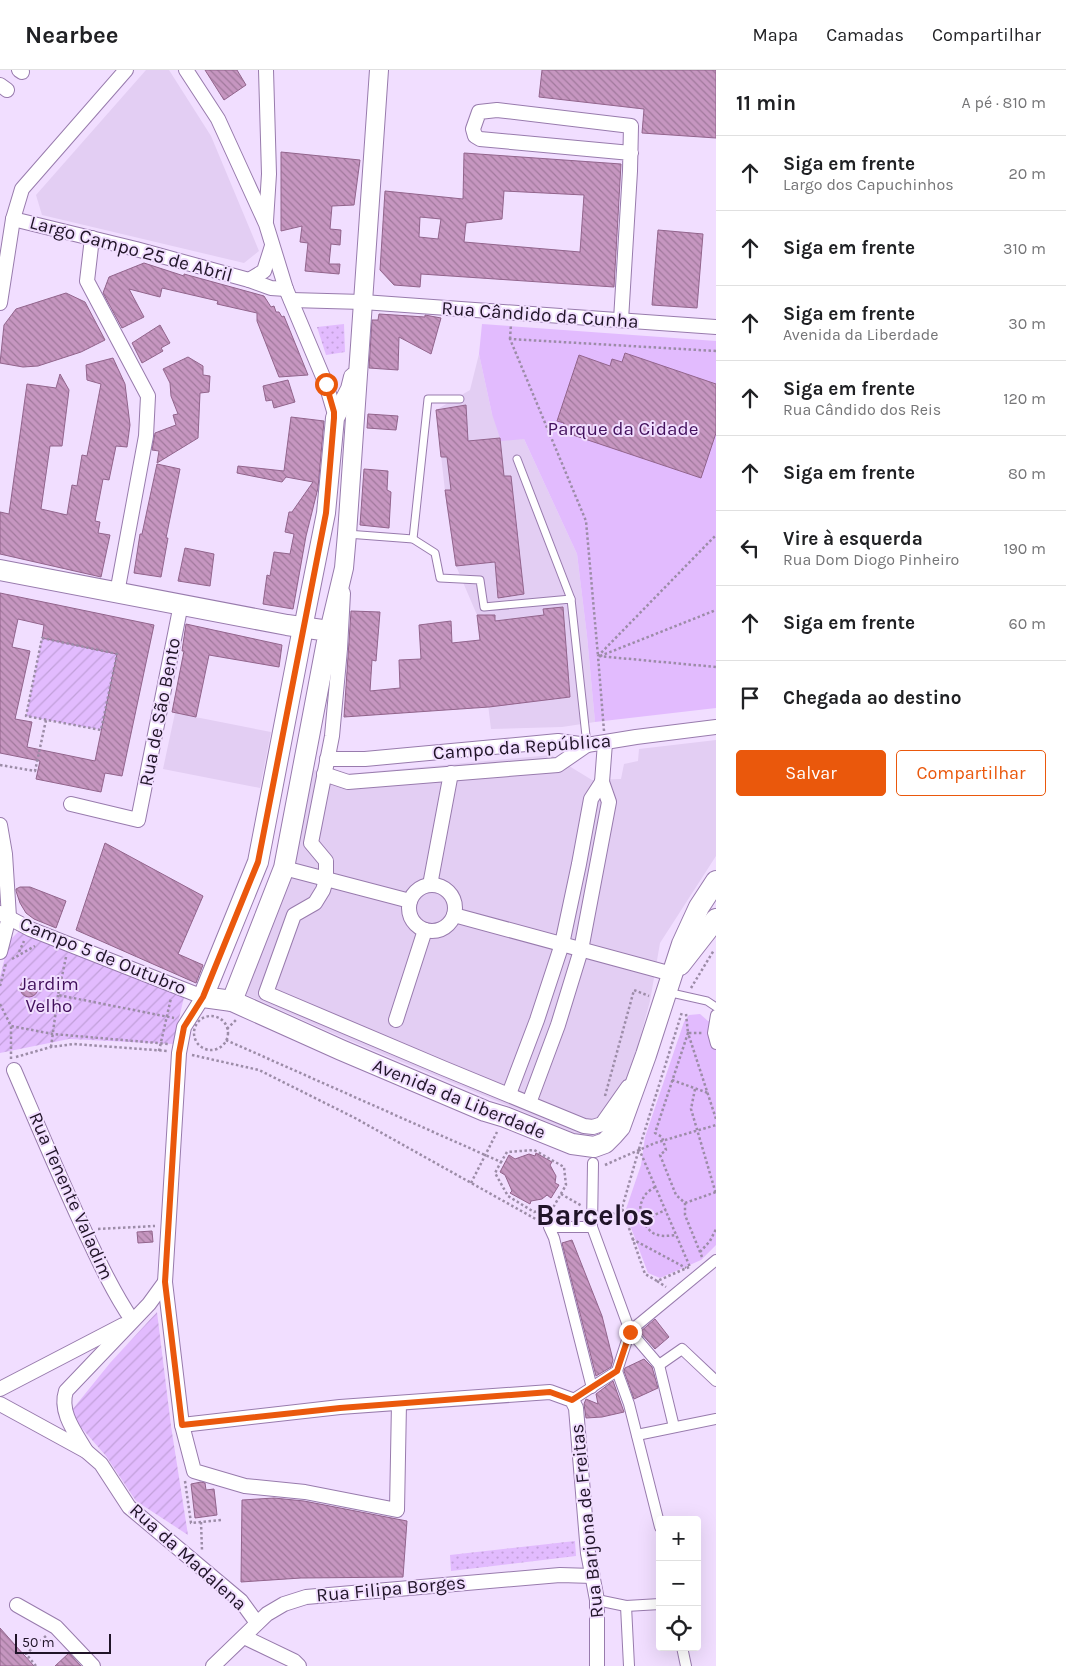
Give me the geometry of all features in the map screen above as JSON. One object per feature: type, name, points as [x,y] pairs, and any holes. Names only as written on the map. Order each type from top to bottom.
[{"type":"main road","points":[[0,570],[303,628],[329,631],[283,869],[235,1008]]},
{"type":"main road","points":[[203,997],[257,861],[303,628]]},
{"type":"main road","points":[[257,861],[266,877],[283,869]]},
{"type":"main road","name":"Avenida da Liberdade","points":[[203,997],[341,1050],[485,1112],[505,1117],[572,1144],[594,1147],[605,1143],[620,1127],[646,1055],[663,988],[696,914],[716,881]]},
{"type":"main road","points":[[663,988],[716,919]]},
{"type":"street","points":[[0,302],[13,219],[22,189],[126,70]]},
{"type":"street","points":[[186,70],[218,119],[266,224],[288,294],[326,384],[334,412],[326,513],[303,628]]},
{"type":"street","points":[[266,70],[269,174],[266,224]]},
{"type":"street","points":[[379,70],[344,568],[340,650],[332,736],[311,843],[326,861],[326,880],[323,890],[315,903],[294,915],[266,993],[584,1126],[594,1127],[602,1124],[625,1092],[646,1055]]},
{"type":"street","points":[[621,320],[631,153],[630,126],[497,110],[479,112],[473,129],[475,136],[480,139],[631,153]]},
{"type":"street","name":"Largo Campo 25 de Abril","points":[[13,219],[248,280],[288,294],[363,302]]},
{"type":"street","points":[[92,238],[87,280],[148,396],[146,436],[117,593]]},
{"type":"street","name":"Largo Campo 25 de Abril","points":[[248,280],[264,270],[272,246]]},
{"type":"street","name":"Rua Cândido da Cunha","points":[[363,302],[716,327]]},
{"type":"street","points":[[334,418],[350,389],[359,358]]},
{"type":"street","points":[[326,513],[336,512],[348,516]]},
{"type":"street","points":[[322,533],[334,537],[347,534]]},
{"type":"street","points":[[340,650],[336,639],[329,631],[344,568]]},
{"type":"street","name":"Rua de São Bento","points":[[71,804],[138,820],[181,604]]},
{"type":"street","name":"Campo da República","points":[[327,759],[366,759],[558,741],[587,745],[605,744],[636,737],[716,727]]},
{"type":"street","points":[[529,1103],[558,1024],[582,950],[609,802],[602,782],[605,744]]},
{"type":"street","points":[[324,774],[348,782],[558,765],[587,745]]},
{"type":"street","points":[[430,885],[451,774]]},
{"type":"street","points":[[509,1094],[537,1020],[562,944],[590,800],[602,782]]},
{"type":"street","points":[[0,825],[5,854],[4,915]]},
{"type":"street","points":[[579,864],[597,866]]},
{"type":"street","points":[[283,869],[410,901]]},
{"type":"street","points":[[430,885],[439,886],[447,890],[455,906],[454,915],[449,923],[442,928],[425,930],[417,925],[409,909],[410,901],[415,893],[422,887],[430,885]]},
{"type":"street","name":"Campo 5 de Outubro","points":[[3,958],[4,915],[30,929],[203,997]]},
{"type":"street","points":[[454,915],[582,950],[663,988]]},
{"type":"street","points":[[396,1020],[425,930]]},
{"type":"street","points":[[182,1425],[399,1403],[397,1510],[305,1492],[245,1486],[194,1471],[182,1425],[165,1282],[178,1051],[184,1027],[203,997]]},
{"type":"street","points":[[716,1015],[713,1033],[716,1044]]},
{"type":"street","points":[[537,1020],[558,1024]]},
{"type":"street","name":"Rua Tenente Valadim","points":[[10,1063],[98,1262],[132,1320]]},
{"type":"street","points":[[433,1089],[442,1068]]},
{"type":"street","points":[[593,1163],[592,1227],[630,1332],[659,1365],[674,1428]]},
{"type":"street","points":[[592,1227],[549,1226],[554,1238],[592,1388]]},
{"type":"street","points":[[572,1400],[617,1371],[630,1332],[716,1260]]},
{"type":"street","points":[[86,1451],[64,1409],[63,1400],[66,1391],[148,1304],[165,1282]]},
{"type":"street","points":[[0,1389],[132,1320]]},
{"type":"street","points":[[659,1365],[682,1349],[716,1381]]},
{"type":"street","points":[[617,1371],[629,1404],[657,1516]]},
{"type":"street","name":"Rua Barjona de Freitas","points":[[399,1403],[550,1392],[572,1400],[576,1408],[588,1553],[597,1600],[598,1666]]},
{"type":"street","name":"Rua da Madalena","points":[[0,1404],[86,1451],[101,1464],[129,1506],[241,1601],[257,1623]]},
{"type":"street","points":[[637,1435],[716,1419]]},
{"type":"street","name":"Rua Filipa Borges","points":[[213,1666],[267,1614],[284,1604],[306,1597],[560,1575],[593,1576]]},
{"type":"street","points":[[597,1600],[626,1606],[656,1604]]},
{"type":"street","points":[[16,1605],[56,1627],[93,1666]]},
{"type":"street","points":[[626,1606],[629,1666]]},
{"type":"street","points":[[244,1637],[294,1661],[299,1666]]},
{"type":"street","points":[[683,1651],[686,1666]]},
{"type":"lane","points":[[413,539],[428,399],[460,399]]},
{"type":"lane","points":[[517,459],[571,598],[587,745]]},
{"type":"lane","points":[[347,534],[413,539],[435,553],[440,578],[480,580],[484,607],[571,598]]},
{"type":"lane","points":[[663,988],[707,1001],[716,1007]]},
{"type":"path","points":[[605,744],[586,521],[510,338],[716,351]]},
{"type":"path","points":[[598,656],[716,535]]},
{"type":"path","points":[[598,656],[716,610]]},
{"type":"path","points":[[42,638],[117,654],[101,730],[46,720],[26,716],[42,638]]},
{"type":"path","points":[[598,656],[716,667]]},
{"type":"path","points":[[0,765],[35,771],[46,720]]},
{"type":"path","points":[[18,954],[28,934]]},
{"type":"path","points":[[3,958],[18,954],[36,945],[42,947]]},
{"type":"path","points":[[689,991],[716,946]]},
{"type":"path","points":[[51,1047],[66,954],[75,958]]},
{"type":"path","points":[[604,1100],[635,988],[663,988]]},
{"type":"path","points":[[58,995],[178,1019]]},
{"type":"path","points":[[159,1051],[172,995],[177,997]]},
{"type":"path","points":[[0,1004],[11,1026],[10,1063],[51,1047],[74,1044],[178,1051]]},
{"type":"path","points":[[228,1029],[222,1020],[217,1017],[206,1016],[201,1018],[194,1026],[194,1037],[196,1042],[205,1049],[215,1050],[224,1044],[235,1008]]},
{"type":"path","points":[[639,1149],[690,1266],[657,1281],[645,1274],[622,1208],[639,1149],[682,1012]]},
{"type":"path","points":[[686,1014],[688,1033],[716,1119]]},
{"type":"path","points":[[11,1026],[53,1034],[160,1043],[202,1058],[259,1070],[355,1118],[549,1226]]},
{"type":"path","points":[[688,1033],[713,1033]]},
{"type":"path","points":[[685,1202],[676,1195],[660,1155],[666,1150],[662,1137],[655,1133],[688,1033]]},
{"type":"path","points":[[226,1040],[501,1162]]},
{"type":"path","points":[[202,1058],[205,1049]]},
{"type":"path","points":[[672,1080],[708,1093]]},
{"type":"path","points":[[685,1202],[716,1193],[691,1108],[695,1089]]},
{"type":"path","points":[[639,1149],[716,1125]]},
{"type":"path","points":[[470,1183],[497,1132]]},
{"type":"path","points":[[534,1150],[564,1167],[566,1185],[554,1206],[534,1212],[508,1196],[496,1173],[501,1162],[507,1152],[534,1150]]},
{"type":"path","points":[[656,1187],[648,1192],[641,1202],[643,1220],[653,1233],[662,1236],[676,1235]]},
{"type":"path","points":[[561,1194],[592,1211]]},
{"type":"path","points":[[685,1202],[685,1215],[704,1260]]},
{"type":"path","points":[[592,1227],[622,1208]]},
{"type":"path","points":[[628,1226],[666,1210]]},
{"type":"path","points":[[84,1229],[141,1227]]},
{"type":"path","points":[[700,1252],[710,1242],[716,1229]]},
{"type":"path","points":[[632,1238],[686,1268]]},
{"type":"path","points":[[194,1471],[185,1478],[191,1523],[222,1520]]},
{"type":"path","points":[[201,1522],[202,1550]]},
{"type":"path","points":[[36,1666],[26,1654],[56,1627]]},
{"type":"shaded area","points":[[146,70],[169,70],[211,136],[259,251],[244,263],[42,215],[36,195]]},
{"type":"shaded area","points":[[479,354],[492,414],[524,439],[577,554],[595,722],[562,727],[491,729],[477,615],[456,566],[447,509],[436,410],[470,390]]},
{"type":"shaded area","points":[[175,713],[271,732],[260,788],[163,769]]},
{"type":"shaded area","points":[[716,740],[716,856],[660,943],[650,1001],[626,1090],[607,1129],[582,1136],[346,1039],[247,995],[244,987],[290,876],[313,770],[347,774],[551,755],[592,780],[621,779],[624,764],[638,761],[639,749]]},
{"type":"green space","points":[[344,324],[345,352],[326,355],[317,327]]},
{"type":"green space","name":"Parque da Cidade","points":[[482,324],[716,341],[716,708],[595,722],[577,554],[524,439],[501,441],[492,414],[479,354]]},
{"type":"green space","points":[[42,638],[117,654],[101,730],[26,716]]},
{"type":"green space","name":"Jardim Velho","points":[[19,931],[76,955],[185,993],[173,1044],[69,1039],[0,1053],[0,977],[9,941]]},
{"type":"green space","points":[[700,1014],[708,1021],[716,1022],[716,1245],[701,1260],[660,1278],[648,1273],[625,1212],[641,1165],[645,1137],[684,1022],[689,1015]]},
{"type":"green space","points":[[157,1312],[171,1426],[188,1535],[136,1501],[106,1456],[79,1425],[72,1410],[110,1363]]},
{"type":"green space","points":[[575,1541],[576,1556],[451,1571],[450,1555]]},
{"type":"building","points":[[205,70],[237,70],[246,85],[224,100]]},
{"type":"building","points":[[542,70],[716,70],[716,138],[642,133],[644,109],[539,97]]},
{"type":"building","points":[[281,152],[360,160],[354,205],[332,206],[330,229],[341,230],[340,245],[331,244],[329,264],[340,264],[339,274],[305,271],[308,243],[300,242],[302,226],[281,231]]},
{"type":"building","points":[[464,153],[621,164],[614,287],[421,274],[420,287],[394,285],[380,270],[385,191],[463,199]],"holes":[[[504,191],[584,195],[580,252],[464,242],[466,223],[502,219]],[[420,217],[441,219],[438,239],[419,237]]]},
{"type":"building","points":[[658,230],[703,234],[697,308],[652,305]]},
{"type":"building","points":[[144,263],[184,276],[184,274],[264,296],[271,307],[274,306],[276,312],[279,312],[282,317],[284,316],[308,375],[279,377],[257,321],[257,313],[217,304],[218,301],[162,288],[160,297],[129,289],[144,317],[122,328],[103,293],[109,277]]},
{"type":"building","points":[[66,293],[85,302],[105,340],[81,352],[38,366],[23,367],[0,363],[4,325],[16,309]]},
{"type":"building","points":[[379,314],[425,317],[425,315],[441,318],[431,354],[399,337],[398,370],[369,368],[372,320],[378,320]]},
{"type":"building","points":[[160,325],[170,343],[161,348],[163,351],[142,363],[132,343]]},
{"type":"building","points":[[625,353],[716,384],[716,433],[701,478],[561,431],[564,423],[557,421],[579,355],[610,366],[612,359],[622,362]]},
{"type":"building","points":[[188,357],[203,366],[203,375],[210,376],[209,392],[200,393],[198,438],[157,463],[159,451],[152,450],[155,433],[176,425],[173,415],[178,414],[171,396],[170,383],[163,369]]},
{"type":"building","points":[[113,358],[125,384],[130,425],[127,447],[116,446],[109,480],[103,479],[95,521],[100,522],[98,533],[110,535],[101,577],[0,554],[0,512],[9,514],[27,384],[56,388],[60,374],[69,390],[62,446],[50,446],[41,509],[67,515],[72,485],[77,486],[82,455],[87,456],[101,384],[87,380],[86,365]]},
{"type":"building","points":[[288,380],[295,402],[274,408],[272,400],[266,401],[263,386]]},
{"type":"building","points":[[466,405],[468,441],[500,438],[504,476],[511,476],[524,594],[498,598],[495,562],[456,566],[445,490],[451,490],[447,457],[441,457],[436,410]]},
{"type":"building","points":[[368,414],[398,416],[396,430],[367,428]]},
{"type":"building","points":[[291,417],[324,421],[318,488],[306,536],[293,609],[263,604],[267,575],[270,576],[274,552],[290,554],[294,534],[285,532],[289,512],[292,512],[313,482],[286,477],[282,482],[237,473],[238,466],[284,471]]},
{"type":"building","points":[[157,464],[180,469],[166,538],[168,538],[161,577],[134,573],[140,534],[142,534]]},
{"type":"building","points":[[364,469],[388,471],[387,490],[391,492],[389,528],[360,525]]},
{"type":"building","points":[[185,548],[214,554],[210,586],[178,581]]},
{"type":"building","points":[[0,593],[154,625],[122,776],[105,773],[101,792],[36,779],[40,761],[0,753]],"holes":[[[18,619],[44,625],[42,638],[117,654],[95,761],[27,747],[32,722],[15,719],[30,651],[12,647]]]},
{"type":"building","points":[[563,607],[570,697],[489,707],[344,717],[351,611],[380,612],[376,661],[372,660],[370,691],[400,688],[399,660],[421,659],[419,625],[451,621],[452,643],[480,640],[477,615],[495,615],[495,621],[544,615],[543,609]]},
{"type":"building","points":[[186,624],[282,645],[279,667],[209,655],[196,717],[172,712],[184,651],[182,651]]},
{"type":"building","points":[[105,843],[203,896],[178,954],[203,965],[196,983],[76,930]]},
{"type":"building","points":[[20,887],[30,887],[66,901],[56,928],[34,919],[26,913],[16,891]]},
{"type":"building","points":[[29,979],[35,982],[38,988],[35,994],[29,997],[23,994],[20,988],[23,982]]},
{"type":"building","points":[[536,1153],[552,1162],[550,1165],[556,1176],[555,1183],[559,1185],[551,1198],[547,1195],[542,1199],[531,1201],[530,1204],[510,1193],[512,1191],[505,1175],[500,1172],[509,1155],[515,1159],[529,1154],[535,1156]]},
{"type":"building","points":[[152,1231],[153,1242],[138,1243],[137,1232]]},
{"type":"building","points":[[572,1240],[602,1316],[613,1360],[611,1367],[596,1376],[562,1243]]},
{"type":"building","points":[[655,1319],[669,1337],[655,1349],[640,1332]]},
{"type":"building","points":[[644,1359],[652,1367],[658,1388],[634,1399],[624,1371],[625,1368]]},
{"type":"building","points":[[613,1381],[624,1412],[602,1417],[586,1418],[584,1404],[586,1399],[598,1404],[596,1394]]},
{"type":"building","points":[[205,1483],[206,1490],[214,1489],[217,1515],[195,1518],[191,1484]]},
{"type":"building","points":[[274,1498],[304,1501],[407,1521],[403,1577],[301,1578],[241,1582],[242,1500]]},
{"type":"building","points":[[0,1628],[15,1645],[34,1666],[0,1666]]},
{"type":"building","points":[[69,1653],[81,1666],[55,1666]]},
{"type":"district","name":"Barcelos","points":[[595,1215]]},
{"type":"route","points":[[326,384],[334,412],[326,513],[258,862],[203,997],[184,1027],[179,1053],[165,1282],[182,1425],[340,1408],[550,1392],[572,1400],[617,1371],[630,1332]]}]
